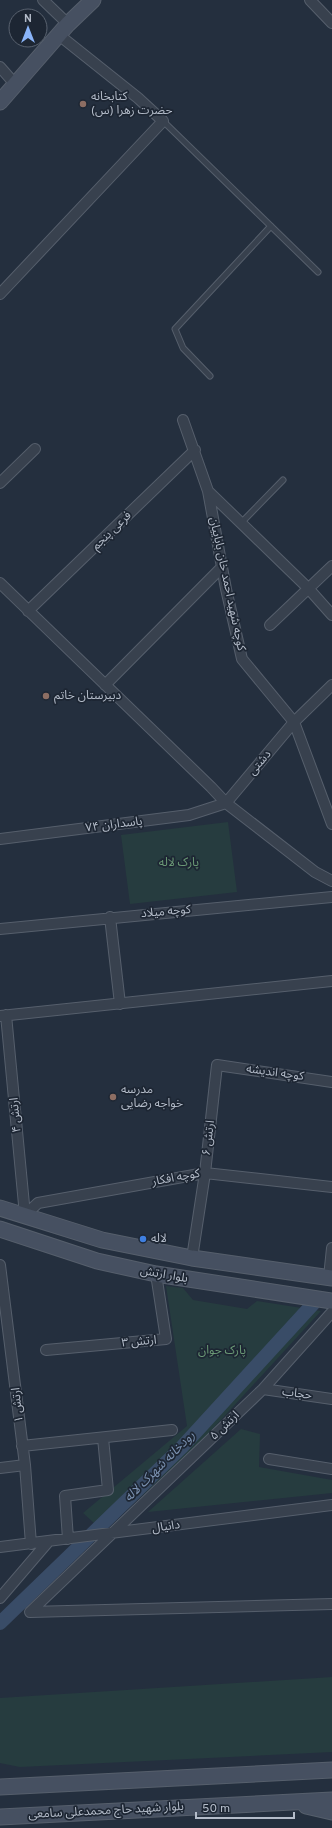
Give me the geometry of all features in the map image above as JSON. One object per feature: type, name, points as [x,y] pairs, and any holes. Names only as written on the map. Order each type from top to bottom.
[{"type":"street","points":[[0,294],[163,121],[63,29],[43,0]]},
{"type":"street","points":[[0,102],[63,29],[94,0]]},
{"type":"street","points":[[310,0],[332,23]]},
{"type":"street","points":[[0,67],[16,84]]},
{"type":"street","name":"کوچه شهید احمد خان باباییان","points":[[183,420],[195,450],[208,491],[222,567],[242,659],[294,722],[332,824]]},
{"type":"street","points":[[0,483],[35,449]]},
{"type":"street","name":"فرعی پنجم","points":[[28,611],[195,450]]},
{"type":"street","points":[[208,491],[308,588],[332,615]]},
{"type":"street","points":[[270,625],[332,566]]},
{"type":"street","points":[[105,685],[222,567]]},
{"type":"street","points":[[0,583],[211,786],[226,804],[315,872],[332,881]]},
{"type":"street","name":"دشتی","points":[[226,804],[294,722],[332,685]]},
{"type":"street","name":"پاسداران ۷۴","points":[[0,839],[189,815],[226,804]]},
{"type":"street","name":"کوچه میلاد","points":[[0,929],[110,917],[332,897]]},
{"type":"street","points":[[110,917],[120,1004]]},
{"type":"street","points":[[3,1015],[332,981]]},
{"type":"street","name":"ارتش ۴","points":[[3,1015],[25,1214]]},
{"type":"street","name":"کوچه اندیشه","points":[[217,1065],[332,1082]]},
{"type":"street","name":"ارتش ۶","points":[[192,1258],[205,1173],[217,1065]]},
{"type":"street","name":"کوچه افکار","points":[[25,1214],[38,1203],[205,1173],[332,1187]]},
{"type":"street","name":"بلوار ارتش","points":[[0,1208],[25,1214],[102,1240],[192,1258],[331,1277]]},
{"type":"street","points":[[20,1235],[25,1214]]},
{"type":"street","name":"بلوار ارتش","points":[[0,1229],[97,1262],[156,1274],[332,1301]]},
{"type":"street","points":[[331,1277],[332,1248]]},
{"type":"street","name":"ارتش ۱","points":[[0,1265],[4,1330],[25,1465],[31,1544]]},
{"type":"street","name":"ارتش ۳","points":[[46,1350],[166,1340],[156,1274]]},
{"type":"street","name":"ارتش ۵","points":[[332,1312],[263,1389],[30,1612],[332,1604]]},
{"type":"street","name":"حجاب","points":[[263,1389],[332,1399]]},
{"type":"street","points":[[22,1446],[172,1430]]},
{"type":"street","points":[[68,1540],[65,1496],[108,1490],[103,1438]]},
{"type":"street","points":[[269,1459],[332,1469]]},
{"type":"street","points":[[0,1468],[25,1465]]},
{"type":"street","name":"دانیال","points":[[0,1547],[68,1540],[332,1505]]},
{"type":"street","points":[[0,1598],[48,1542]]},
{"type":"street","points":[[0,1787],[332,1770]]},
{"type":"street","name":"بلوار شهید حاج محمدعلی سامعی","points":[[0,1817],[332,1800]]},
{"type":"street","points":[[289,1802],[332,1812]]},
{"type":"lane","points":[[163,121],[318,272]]},
{"type":"lane","points":[[210,376],[183,348],[176,328],[271,226]]},
{"type":"lane","points":[[241,523],[283,480]]},
{"type":"green space","name":"پارک لاله","points":[[228,822],[237,892],[130,904],[121,835]]},
{"type":"green space","name":"پارک جوان","points":[[166,1286],[183,1288],[193,1300],[247,1309],[257,1301],[321,1311],[197,1446],[113,1522],[94,1523],[83,1513],[187,1426]]},
{"type":"green space","points":[[241,1429],[260,1434],[259,1467],[332,1480],[332,1493],[148,1512]]},
{"type":"green space","points":[[332,1677],[332,1752],[20,1767],[0,1763],[0,1698]]},
{"type":"waterway","name":"رودخانه شهرک لاله","points":[[0,1623],[182,1447],[313,1304]]},
{"type":"place","name":"کتابخانه حضرت زهرا (س)","points":[[83,104]]},
{"type":"place","name":"دبیرستان خاتم","points":[[46,696]]},
{"type":"place","name":"مدرسه خواجه رضایی","points":[[113,1097]]},
{"type":"place","name":"لاله","points":[[143,1239]]}]
